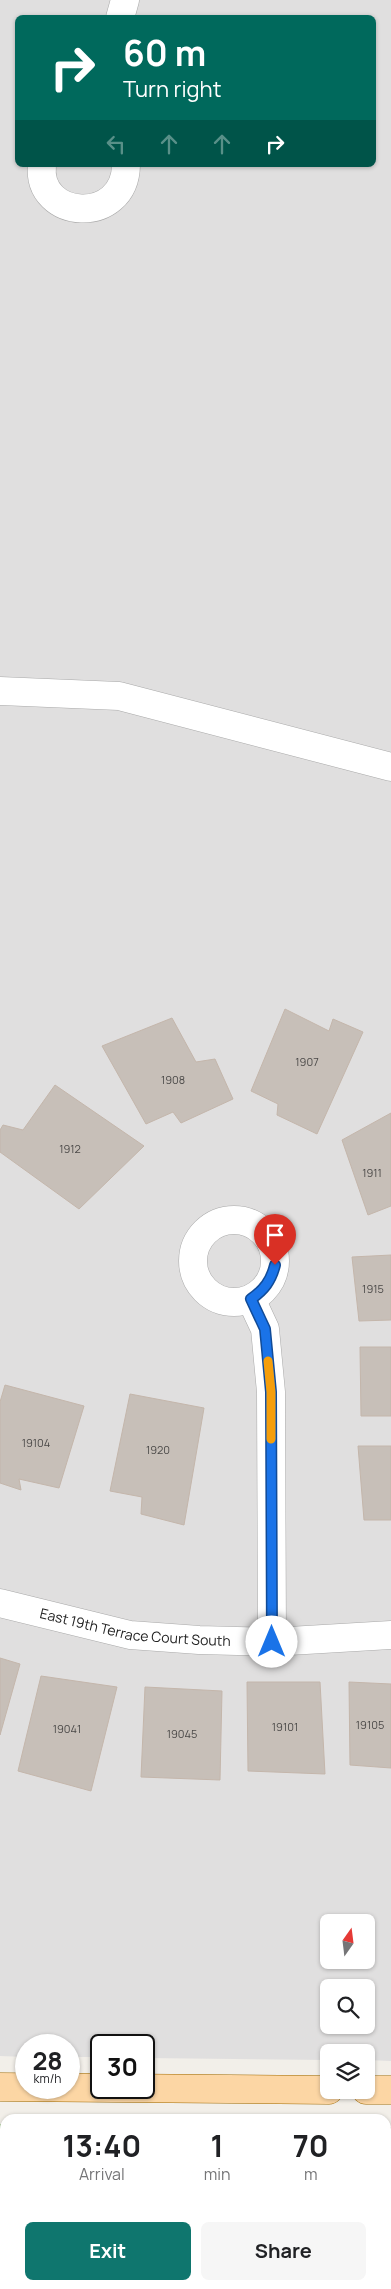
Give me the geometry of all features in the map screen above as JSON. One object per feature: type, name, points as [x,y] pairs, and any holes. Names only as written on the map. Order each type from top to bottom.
[{"type":"main road","points":[[0,2087],[320,2090]]},
{"type":"main road","points":[[375,2090],[391,2090]]},
{"type":"street","points":[[121,15],[125,0]]},
{"type":"street","points":[[42,167],[44,183],[52,196],[64,204],[77,209],[92,209],[106,204],[117,194],[124,181],[126,167]]},
{"type":"street","points":[[0,691],[119,696],[391,767]]},
{"type":"street","points":[[251,1299],[265,1329],[271,1392],[272,1642]]},
{"type":"street","name":"East 19th Terrace Court South","points":[[0,1603],[130,1635],[198,1640],[272,1642],[391,1635]]},
{"type":"shaded area","points":[[0,0],[391,0],[391,2061],[375,2060],[375,2044],[320,2044],[320,2060],[155,2058],[155,2034],[90,2034],[90,2057],[80,2057],[80,2034],[15,2034],[15,2057],[0,2056]]},
{"type":"building","points":[[285,1009],[329,1031],[333,1019],[363,1032],[317,1134],[277,1115],[278,1104],[251,1091]]},
{"type":"building","points":[[172,1018],[196,1062],[215,1059],[233,1099],[181,1123],[173,1112],[146,1124],[102,1046]]},
{"type":"building","points":[[55,1085],[144,1146],[79,1209],[0,1152],[0,1130],[3,1125],[23,1130]]},
{"type":"building","points":[[391,1113],[391,1206],[368,1215],[342,1140]]},
{"type":"building","points":[[391,1255],[391,1320],[359,1321],[352,1257]]},
{"type":"building","points":[[360,1347],[391,1347],[391,1416],[361,1416]]},
{"type":"building","points":[[5,1385],[84,1406],[59,1488],[19,1479],[21,1490],[0,1483],[0,1402]]},
{"type":"building","points":[[130,1394],[204,1408],[184,1525],[141,1514],[142,1497],[110,1491]]},
{"type":"building","points":[[358,1446],[391,1446],[391,1520],[364,1520]]},
{"type":"building","points":[[0,1658],[20,1664],[0,1735]]},
{"type":"building","points":[[41,1676],[117,1687],[91,1791],[18,1771]]},
{"type":"building","points":[[247,1682],[320,1682],[325,1774],[248,1771]]},
{"type":"building","points":[[349,1682],[391,1684],[391,1768],[350,1765]]},
{"type":"building","points":[[145,1687],[222,1691],[220,1780],[141,1777]]},
{"type":"slow traffic","points":[[268,1361],[271,1392],[271,1439]]},
{"type":"route","points":[[272,1642],[271,1392],[265,1329],[251,1299],[263,1291],[271,1279],[275,1265]]}]
